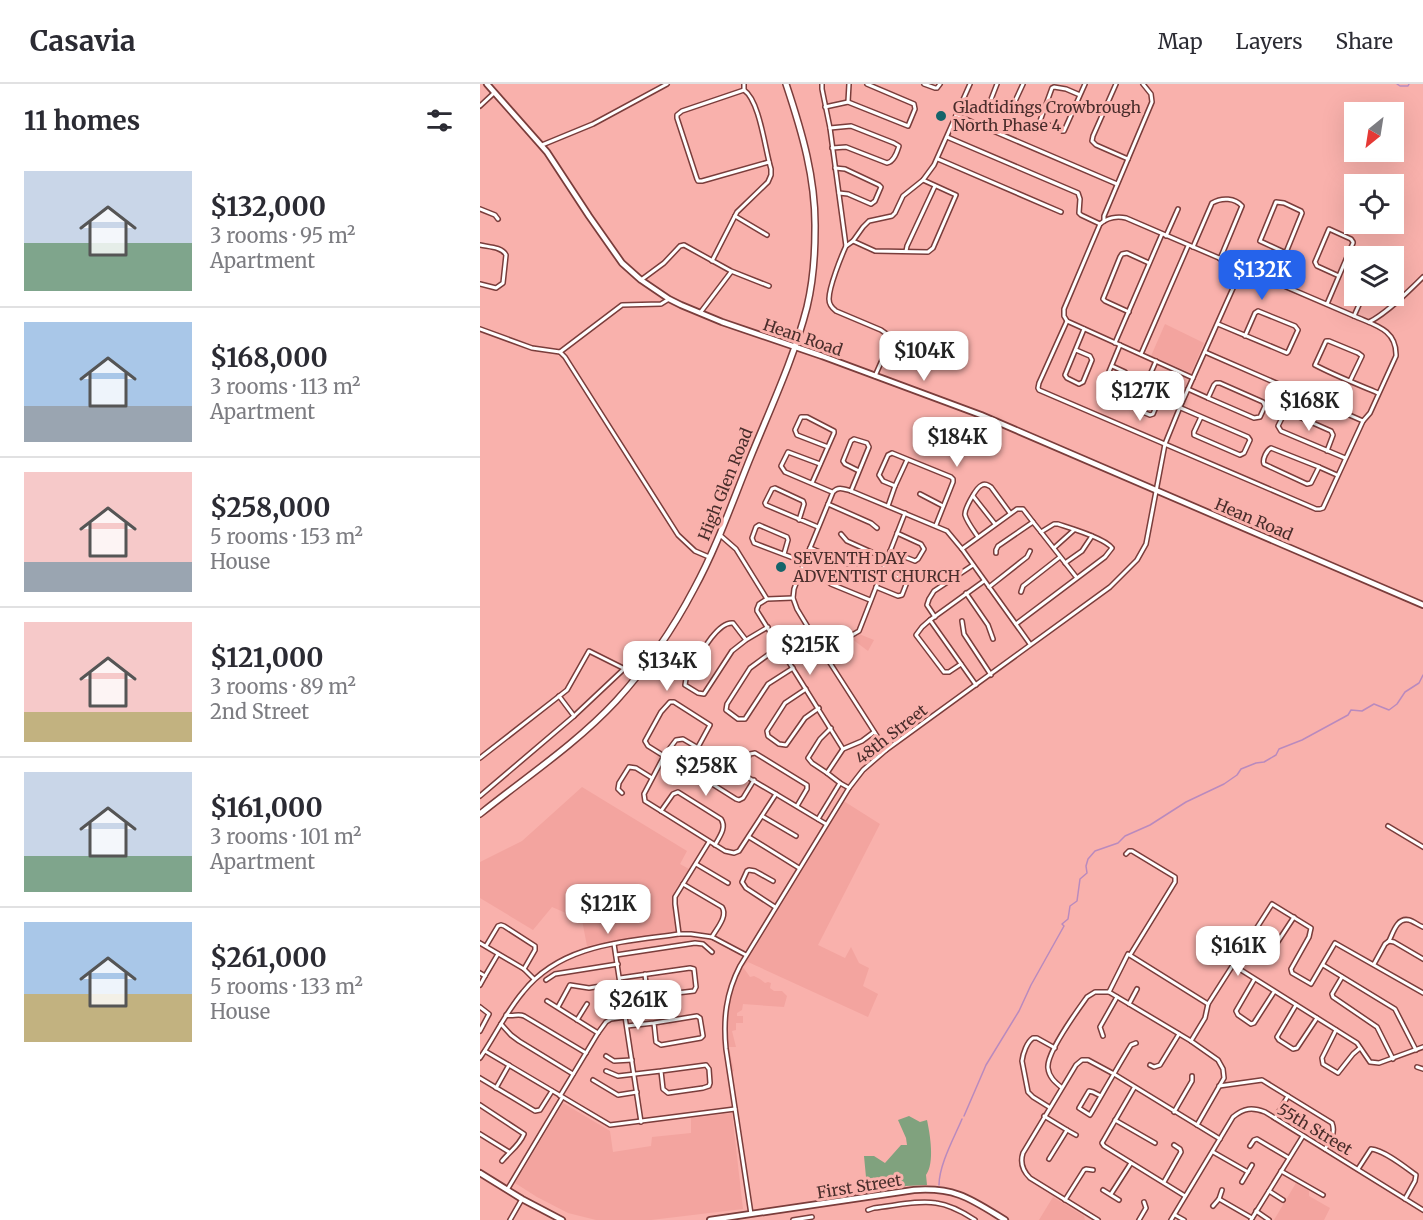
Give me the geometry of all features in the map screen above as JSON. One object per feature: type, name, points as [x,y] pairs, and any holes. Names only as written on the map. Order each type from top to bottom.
[{"type":"main road","name":"High Glen Road","points":[[480,814],[579,735],[638,675],[677,620],[696,588],[719,535],[795,347],[807,305],[812,276],[815,243],[813,187],[808,156],[786,84]]},
{"type":"street","name":"Hean Road","points":[[487,84],[547,152],[622,263],[641,280],[669,299],[700,314],[984,416],[1423,605]]},
{"type":"street","points":[[541,146],[593,124],[667,84]]},
{"type":"street","points":[[712,261],[735,216],[770,179],[771,169],[762,129],[751,97],[744,90],[744,84]]},
{"type":"street","points":[[822,84],[846,246]]},
{"type":"street","points":[[848,102],[849,84]]},
{"type":"street","points":[[825,107],[848,102],[908,126],[915,109],[914,105],[867,84]]},
{"type":"street","points":[[924,84],[935,88],[940,84]]},
{"type":"street","points":[[875,376],[890,342],[888,334],[833,309],[829,300],[840,259],[846,246],[869,221],[892,216],[903,196],[923,180],[938,159],[970,84]]},
{"type":"street","points":[[997,84],[990,102],[1011,110],[1023,84]]},
{"type":"street","points":[[1080,95],[1066,89],[1052,88],[1040,121],[1064,131],[1085,84]]},
{"type":"street","points":[[1116,84],[1092,141],[1128,159]]},
{"type":"street","points":[[1143,84],[1151,94],[1152,102],[1064,309],[1064,316],[1067,321],[1193,378]]},
{"type":"street","points":[[744,90],[682,111],[677,115],[696,179],[702,181],[769,162]]},
{"type":"street","points":[[480,106],[495,92]]},
{"type":"street","points":[[956,115],[1117,184]]},
{"type":"street","points":[[830,128],[851,126],[899,146],[892,162],[887,163],[846,147],[832,148]]},
{"type":"street","points":[[947,137],[1078,193],[1081,215],[1102,223],[1118,217],[1126,218],[1383,329],[1391,335],[1395,344],[1396,356],[1370,413],[1363,421],[1345,458],[1323,508],[1316,509],[1039,390],[1039,383],[1067,321]]},
{"type":"street","points":[[938,159],[1061,212]]},
{"type":"street","points":[[835,168],[848,171],[881,187],[875,201],[871,204],[848,194],[839,193]]},
{"type":"street","points":[[853,241],[875,251],[928,252],[933,248],[956,195],[923,180]]},
{"type":"street","points":[[906,251],[935,186]]},
{"type":"street","points":[[1142,354],[1212,203],[1216,200],[1234,200],[1242,206],[1220,259]]},
{"type":"street","points":[[1274,282],[1286,253],[1302,213],[1284,203],[1276,202],[1260,241],[1286,253]]},
{"type":"street","points":[[480,209],[495,215],[498,219]]},
{"type":"street","points":[[1116,343],[1149,263],[1178,209]]},
{"type":"street","points":[[735,216],[767,235]]},
{"type":"street","points":[[1327,304],[1339,276],[1353,242],[1329,229],[1315,262],[1317,266],[1339,276]]},
{"type":"street","points":[[480,245],[501,249],[506,255],[503,283],[496,288],[480,284]]},
{"type":"street","points":[[641,280],[684,245],[732,271],[769,286]]},
{"type":"street","points":[[1129,312],[1103,299],[1120,257],[1126,253],[1149,263]]},
{"type":"street","name":"48th Street","points":[[751,1214],[725,1038],[726,1002],[734,977],[826,824],[863,770],[886,750],[1110,587],[1137,560],[1146,544],[1165,444],[1242,268]]},
{"type":"street","points":[[700,314],[732,271]]},
{"type":"street","points":[[1368,322],[1375,319],[1423,277]]},
{"type":"street","points":[[560,352],[622,305],[661,304],[669,299]]},
{"type":"street","points":[[1354,316],[1358,306]]},
{"type":"street","points":[[1218,324],[1245,336],[1288,352],[1298,328],[1258,311],[1255,312],[1245,336]]},
{"type":"street","points":[[1076,350],[1090,356],[1092,360],[1083,382],[1079,384],[1065,375],[1084,329]]},
{"type":"street","points":[[480,330],[532,348],[560,352],[678,535],[695,550],[709,558]]},
{"type":"street","points":[[1350,381],[1362,356],[1326,341],[1315,365],[1350,381],[1379,394]]},
{"type":"street","points":[[1112,366],[1127,375],[1119,396],[1115,400],[1101,393],[1120,345]]},
{"type":"street","points":[[1205,352],[1363,421]]},
{"type":"street","points":[[1147,381],[1163,390],[1151,415],[1137,408],[1137,405],[1147,381],[1156,361]]},
{"type":"street","points":[[1188,389],[1208,398],[1256,419],[1260,417],[1265,406],[1263,402],[1218,382],[1214,385],[1208,398]]},
{"type":"street","points":[[1180,407],[1248,437],[1250,440],[1244,453],[1240,455],[1196,436],[1194,432],[1201,417]]},
{"type":"street","points":[[1327,451],[1333,435],[1331,431],[1288,412],[1284,414],[1278,428],[1327,451],[1345,458]]},
{"type":"street","points":[[812,483],[828,447],[834,430],[807,417],[801,417],[795,430],[797,435],[828,447]]},
{"type":"street","points":[[851,491],[859,471],[869,446],[867,443],[854,439],[843,461],[844,464],[859,471]]},
{"type":"street","points":[[1319,467],[1309,484],[1265,465],[1263,462],[1271,447],[1319,467],[1337,475]]},
{"type":"street","points":[[820,464],[788,452],[781,466],[785,472],[833,492]]},
{"type":"street","points":[[896,486],[879,477],[890,453],[952,478],[953,482],[936,525]]},
{"type":"street","points":[[888,506],[907,459]]},
{"type":"street","points":[[978,537],[965,510],[981,485],[991,487],[1010,513]]},
{"type":"street","points":[[799,520],[803,501],[775,488],[772,489],[766,505],[799,520],[818,527]]},
{"type":"street","points":[[886,750],[823,652],[797,609],[793,598],[794,589],[818,527],[833,492],[838,488],[851,491],[947,531],[1030,644]]},
{"type":"street","points":[[920,494],[943,506]]},
{"type":"street","points":[[973,496],[995,524]]},
{"type":"street","points":[[828,504],[871,523],[877,528]]},
{"type":"street","points":[[962,549],[1010,513],[1023,509],[1077,578]]},
{"type":"street","points":[[823,652],[859,632],[905,513]]},
{"type":"street","points":[[996,553],[998,546],[1034,522]]},
{"type":"street","points":[[1016,624],[1105,557],[1112,548],[1109,544],[1092,536],[1056,524],[1041,532]]},
{"type":"street","points":[[784,554],[787,537],[757,525],[753,541],[784,554],[804,562]]},
{"type":"street","points":[[1054,548],[1074,530]]},
{"type":"street","points":[[890,551],[915,561],[924,549],[921,544],[897,533]]},
{"type":"street","points":[[841,534],[847,541],[887,559]]},
{"type":"street","points":[[719,535],[736,549],[767,599]]},
{"type":"street","points":[[1065,562],[1084,549],[1092,536]]},
{"type":"street","points":[[810,548],[853,566],[859,572]]},
{"type":"street","points":[[989,587],[1027,557],[1030,551]]},
{"type":"street","points":[[1021,592],[1023,585],[1060,557]]},
{"type":"street","points":[[935,617],[927,605],[934,591],[973,565]]},
{"type":"street","points":[[876,587],[900,597],[905,589],[907,583],[905,580],[882,570]]},
{"type":"street","points":[[824,578],[831,584],[870,600]]},
{"type":"street","points":[[961,664],[949,672],[944,672],[916,635],[930,620],[984,581]]},
{"type":"street","points":[[966,593],[988,624],[993,639]]},
{"type":"street","points":[[793,598],[767,599],[759,604],[757,609],[843,749]]},
{"type":"street","points":[[930,620],[976,685]]},
{"type":"street","points":[[962,621],[964,634],[991,675]]},
{"type":"street","points":[[746,640],[733,623],[728,622],[721,627],[712,636],[686,679],[686,685],[704,694],[732,651],[768,627]]},
{"type":"street","points":[[780,646],[747,671],[727,704],[726,710],[738,719],[745,719],[768,684],[794,668]]},
{"type":"street","points":[[480,758],[567,690],[589,651],[638,675]]},
{"type":"street","points":[[480,796],[574,716],[625,668]]},
{"type":"street","points":[[806,689],[783,705],[767,731],[768,736],[779,744],[786,745],[805,718],[819,708]]},
{"type":"street","points":[[559,696],[574,716]]},
{"type":"street","points":[[664,756],[648,746],[645,741],[662,712],[670,702],[674,702],[710,725],[691,763],[690,770],[739,800],[743,798],[754,780]]},
{"type":"street","points":[[831,728],[820,739],[808,758],[849,788]]},
{"type":"street","points":[[827,773],[843,749],[862,741],[874,732]]},
{"type":"street","points":[[776,794],[742,848],[734,853],[709,842],[649,804],[644,798],[664,756],[680,739],[699,747],[826,824]]},
{"type":"street","points":[[739,771],[750,754],[755,753],[807,785],[797,806]]},
{"type":"street","points":[[622,793],[618,785],[629,767],[636,768],[652,778]]},
{"type":"street","points":[[818,819],[840,783]]},
{"type":"street","points":[[661,812],[673,794],[678,792],[724,822],[724,827],[715,845]]},
{"type":"street","points":[[762,816],[796,836]]},
{"type":"street","points":[[1388,826],[1423,847]]},
{"type":"street","points":[[749,837],[799,868]]},
{"type":"street","points":[[679,934],[675,900],[709,842]]},
{"type":"street","points":[[1109,992],[1128,955],[1175,882],[1175,877],[1132,851],[1126,854]]},
{"type":"street","points":[[696,864],[728,883]]},
{"type":"street","points":[[773,881],[749,870],[742,882],[746,888],[775,907]]},
{"type":"street","points":[[683,884],[724,909],[724,915],[712,937]]},
{"type":"street","points":[[1191,1041],[1205,1018],[1208,1004],[1272,904],[1311,928],[1309,937],[1291,969],[1291,972],[1310,984],[1335,943],[1423,992]]},
{"type":"street","points":[[1275,946],[1294,917]]},
{"type":"street","points":[[1374,964],[1398,923],[1406,919],[1423,927]]},
{"type":"street","points":[[486,946],[498,926],[504,926],[535,946],[524,969]]},
{"type":"street","points":[[480,1058],[506,1016],[534,978],[568,956],[614,944],[679,934],[712,937],[746,955]]},
{"type":"street","points":[[1389,941],[1423,959]]},
{"type":"street","points":[[480,943],[524,969],[534,978]]},
{"type":"street","points":[[616,955],[694,943],[703,945],[712,952]]},
{"type":"street","points":[[614,944],[641,1122]]},
{"type":"street","points":[[480,985],[498,954]]},
{"type":"street","points":[[1130,955],[1208,1004]]},
{"type":"street","points":[[546,980],[555,974],[618,964]]},
{"type":"street","points":[[1323,964],[1395,1009],[1416,1050]]},
{"type":"street","points":[[1233,965],[1357,1043],[1370,1062],[1379,1063],[1423,1047]]},
{"type":"street","points":[[620,978],[645,974],[692,968],[695,972],[696,987],[694,990],[651,996],[647,993],[645,974]]},
{"type":"street","points":[[480,973],[485,976]]},
{"type":"street","points":[[1342,976],[1332,994],[1333,997],[1379,1029],[1393,1059]]},
{"type":"street","points":[[1255,979],[1236,1011],[1251,1024],[1254,1023],[1274,992]]},
{"type":"street","points":[[558,1007],[570,985],[589,987],[621,983]]},
{"type":"street","points":[[1129,1004],[1137,989]]},
{"type":"street","points":[[1061,1088],[1053,1080],[1048,1062],[1087,997],[1095,992],[1109,992],[1191,1041],[1220,1062],[1224,1078],[1197,1125]]},
{"type":"street","points":[[1103,1036],[1100,1027],[1117,997]]},
{"type":"street","points":[[547,1001],[598,1032]]},
{"type":"street","points":[[577,1020],[587,1004]]},
{"type":"street","points":[[1296,1005],[1277,1037],[1293,1049],[1297,1048],[1317,1018]]},
{"type":"street","points":[[480,1007],[489,1015],[480,1031]]},
{"type":"street","points":[[506,1016],[524,1016],[586,1053]]},
{"type":"street","points":[[627,1026],[697,1016],[700,1018],[702,1038],[659,1045],[656,1042],[654,1023]]},
{"type":"street","points":[[507,1190],[598,1032],[608,1020],[625,1017]]},
{"type":"street","points":[[501,1024],[519,1041],[574,1074]]},
{"type":"street","points":[[1336,1030],[1322,1058],[1323,1064],[1338,1073],[1353,1054],[1361,1048]]},
{"type":"street","points":[[1150,1065],[1154,1067],[1160,1065],[1179,1034]]},
{"type":"street","points":[[1049,1107],[1029,1092],[1022,1057],[1029,1041],[1034,1038],[1055,1048]]},
{"type":"street","points":[[1101,1096],[1089,1091],[1079,1108],[1090,1115],[1131,1045],[1136,1043]]},
{"type":"street","points":[[485,1051],[610,1125],[735,1109]]},
{"type":"street","points":[[606,1056],[614,1061],[632,1060]]},
{"type":"street","points":[[1098,1220],[1030,1178],[1022,1164],[1021,1157],[1049,1107],[1076,1065],[1082,1060],[1088,1060],[1114,1074],[1220,1139]]},
{"type":"street","points":[[496,1088],[509,1065]]},
{"type":"street","points":[[606,1071],[616,1076],[706,1065],[709,1069],[710,1083],[709,1086],[703,1088],[668,1093],[663,1089],[660,1071]]},
{"type":"street","points":[[1417,1067],[1423,1069]]},
{"type":"street","points":[[1174,1112],[1192,1081],[1192,1076]]},
{"type":"street","points":[[480,1078],[535,1111],[540,1110],[552,1091]]},
{"type":"street","points":[[593,1080],[618,1095],[637,1092]]},
{"type":"street","points":[[1219,1086],[1262,1080],[1332,1123],[1333,1134],[1325,1149]]},
{"type":"street","points":[[1134,1088],[1102,1143],[1186,1196]]},
{"type":"street","points":[[1275,1118],[1288,1096]]},
{"type":"street","points":[[480,1106],[524,1134],[515,1149],[509,1152],[502,1161]]},
{"type":"street","name":"55th Street","points":[[1171,1220],[1233,1118],[1243,1110],[1250,1108],[1275,1118],[1423,1210]]},
{"type":"street","points":[[1044,1116],[1076,1136]]},
{"type":"street","points":[[1115,1120],[1155,1143]]},
{"type":"street","points":[[1049,1159],[1067,1130]]},
{"type":"street","points":[[480,1134],[509,1152]]},
{"type":"street","points":[[1219,1199],[1252,1219],[1303,1136]]},
{"type":"street","points":[[1250,1146],[1257,1139],[1289,1158]]},
{"type":"street","points":[[1164,1182],[1181,1152],[1174,1145]]},
{"type":"street","points":[[1358,1169],[1372,1149],[1391,1158],[1416,1175],[1405,1199]]},
{"type":"street","points":[[1213,1152],[1248,1172]]},
{"type":"street","points":[[1111,1194],[1131,1163]]},
{"type":"street","points":[[1242,1182],[1252,1166]]},
{"type":"street","points":[[1065,1200],[1084,1170],[1093,1170]]},
{"type":"street","points":[[1281,1171],[1323,1195]]},
{"type":"street","points":[[480,1173],[562,1220]]},
{"type":"street","name":"First Street","points":[[710,1220],[933,1189],[958,1194],[1005,1220]]},
{"type":"street","points":[[1103,1190],[1119,1200]]},
{"type":"street","points":[[1213,1206],[1222,1190]]},
{"type":"street","points":[[1269,1191],[1283,1200]]},
{"type":"street","points":[[510,1220],[522,1199]]},
{"type":"street","points":[[868,1210],[925,1202],[936,1203],[960,1210],[975,1220]]},
{"type":"street","points":[[1139,1220],[1146,1208],[1144,1202]]},
{"type":"street","points":[[1256,1211],[1269,1220]]},
{"type":"street","points":[[1174,1215],[1184,1220]]},
{"type":"street","points":[[793,1220],[812,1217]]},
{"type":"shaded area","points":[[1165,324],[1204,343],[1191,373],[1151,356]]},
{"type":"shaded area","points":[[859,634],[874,640],[868,651],[852,639]]},
{"type":"shaded area","points":[[582,787],[687,851],[680,864],[689,869],[674,892],[680,931],[587,946],[582,920],[552,907],[533,930],[480,898],[480,862],[522,841]]},
{"type":"shaded area","points":[[842,800],[880,824],[818,945],[845,958],[851,947],[859,963],[869,968],[863,986],[878,994],[868,1017],[748,962],[743,967],[750,977],[754,976],[765,983],[771,983],[770,988],[774,991],[782,991],[787,996],[784,1007],[743,1004],[737,1016],[743,1016],[743,1023],[736,1023],[736,1030],[732,1031],[736,1047],[729,1047],[734,1071],[730,1072],[725,1012],[736,974]]},
{"type":"shaded area","points":[[563,1103],[610,1131],[613,1152],[651,1146],[652,1137],[691,1133],[691,1118],[732,1113],[743,1209],[651,1220],[596,1220],[568,1213],[537,1197],[515,1183]]},
{"type":"shaded area","points":[[1296,1183],[1309,1191],[1309,1196],[1330,1208],[1324,1220],[1274,1220]]},
{"type":"shaded area","points":[[1053,1197],[1084,1216],[1085,1220],[1039,1220]]},
{"type":"green space","points":[[909,1116],[920,1122],[927,1120],[931,1156],[926,1175],[927,1185],[897,1188],[866,1177],[864,1156],[874,1156],[885,1163],[901,1145],[907,1145],[898,1120]]},
{"type":"waterway","points":[[1397,84],[1400,86],[1409,84]]},
{"type":"waterway","points":[[964,1116],[986,1065],[1019,1011],[1064,926],[1062,924],[1068,919],[1070,906],[1077,901],[1080,879],[1087,873],[1088,859],[1095,851],[1118,843],[1125,836],[1150,825],[1186,802],[1224,784],[1237,775],[1241,769],[1264,762],[1276,755],[1279,749],[1302,740],[1348,715],[1351,710],[1362,711],[1374,704],[1389,710],[1397,704],[1405,692],[1419,683],[1423,675]]},
{"type":"waterway","points":[[939,1185],[944,1160],[962,1119]]},
{"type":"place","name":"Gladtidings Crowbrough North Phase 4","points":[[941,116]]},
{"type":"place","name":"SEVENTH DAY ADVENTIST CHURCH","points":[[781,567]]}]
